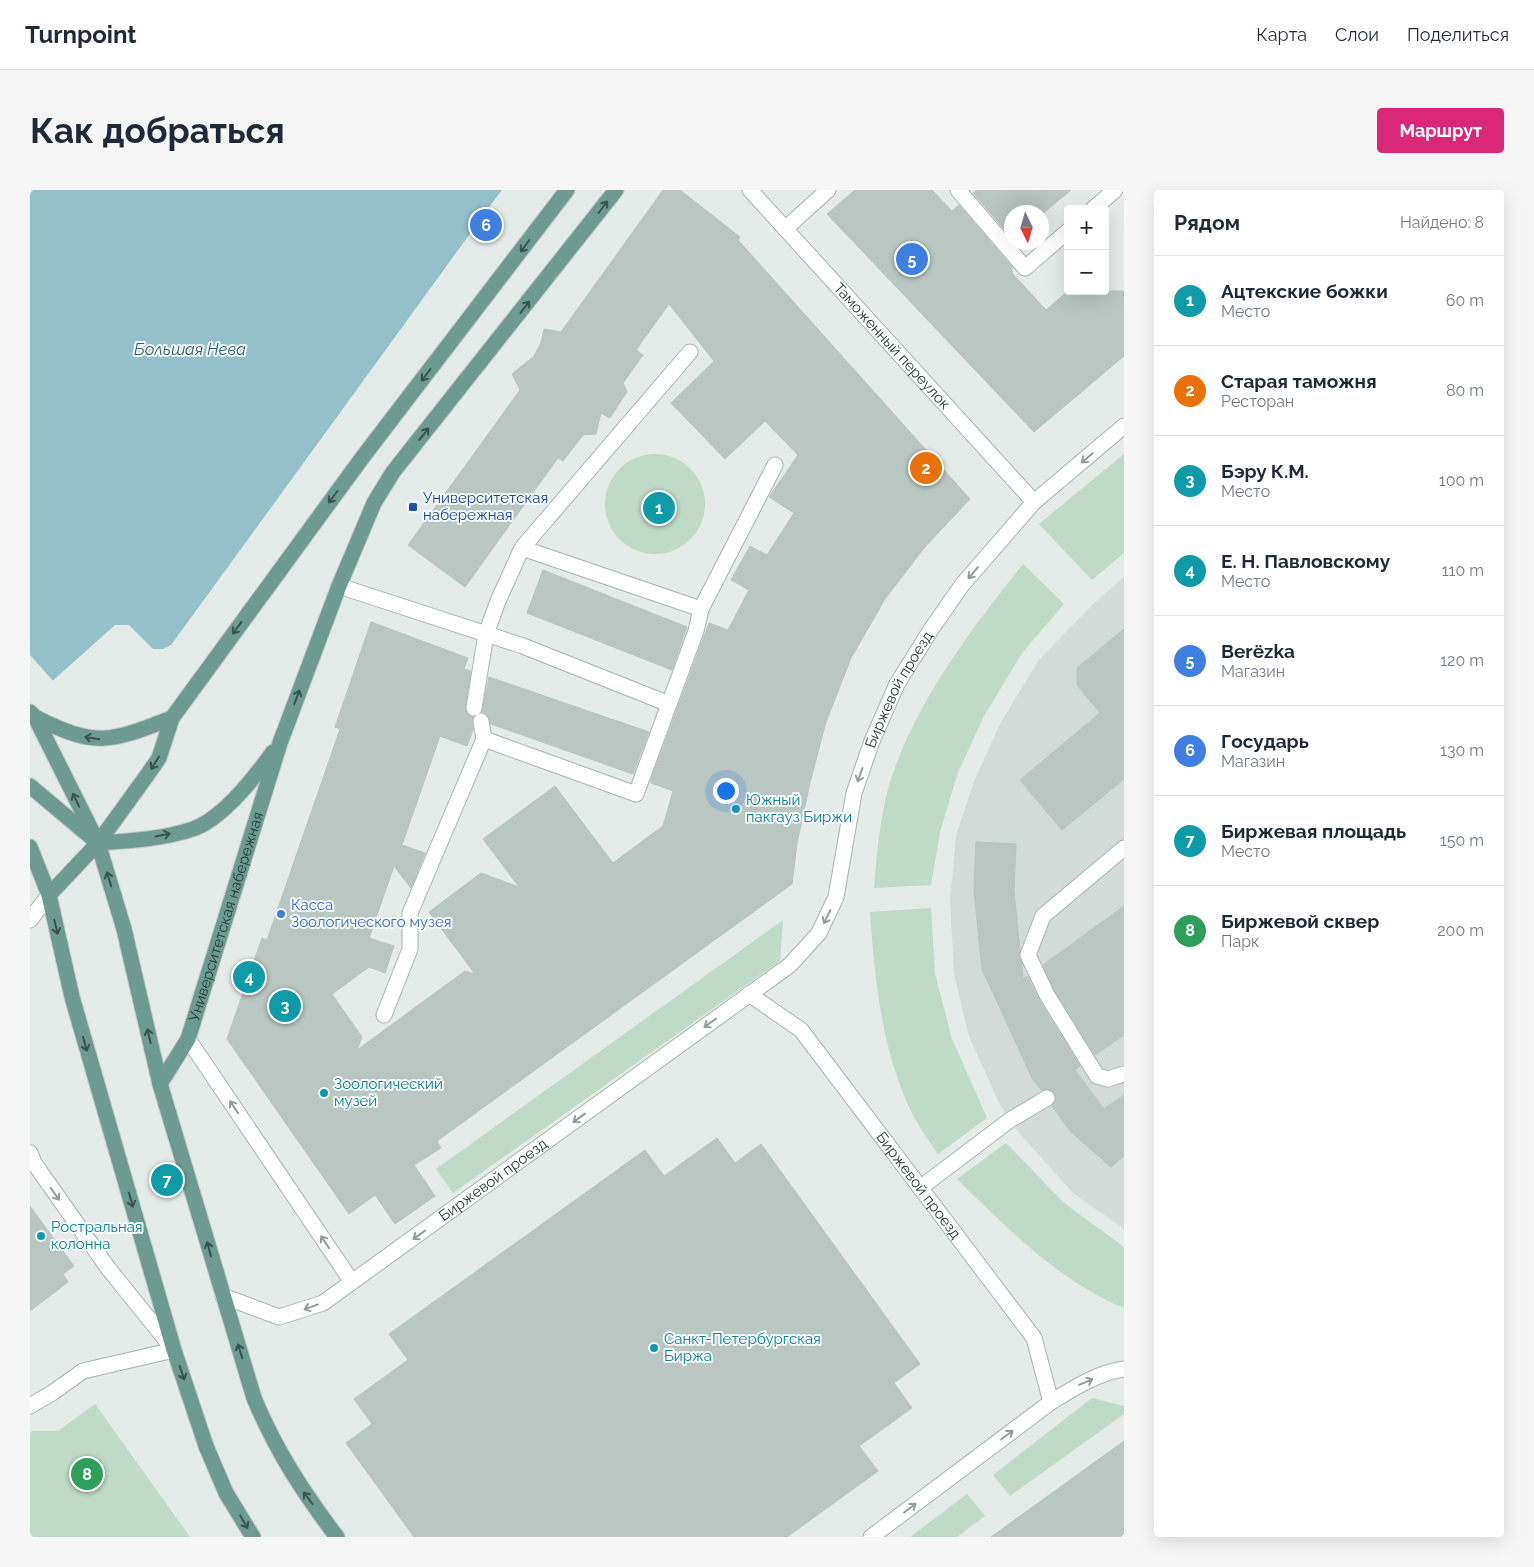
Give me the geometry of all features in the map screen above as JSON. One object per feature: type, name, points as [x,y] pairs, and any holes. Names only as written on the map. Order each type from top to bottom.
[{"type":"main road","points":[[49,895],[98,843],[159,758],[172,718],[357,465],[567,190]]},
{"type":"main road","name":"Университетская набережная","points":[[160,1084],[188,1039],[280,743],[339,586],[374,502],[394,472],[616,190]]},
{"type":"main road","points":[[32,714],[67,733],[99,740],[129,735],[172,718]]},
{"type":"main road","points":[[32,714],[98,843],[124,929],[160,1084],[254,1398],[270,1436],[302,1490],[337,1537]]},
{"type":"main road","name":"Университетская набережная","points":[[98,843],[141,840],[194,828],[221,810],[249,785],[280,743]]},
{"type":"main road","points":[[30,786],[98,843]]},
{"type":"main road","points":[[30,847],[49,895],[72,997],[174,1350],[206,1446],[226,1493],[253,1537]]},
{"type":"street","name":"Таможенный переулок","points":[[750,190],[1034,502]]},
{"type":"street","points":[[784,229],[828,190]]},
{"type":"street","points":[[958,190],[1025,268],[1064,234]]},
{"type":"street","points":[[1098,205],[1115,190]]},
{"type":"street","points":[[384,1015],[410,949],[410,913],[484,739],[477,714],[486,634],[498,601],[522,548],[690,352]]},
{"type":"street","name":"Биржевой проезд","points":[[223,1296],[279,1316],[323,1303],[790,965],[819,933],[836,897],[854,793],[872,742],[897,684],[962,585],[1034,502],[1124,426]]},
{"type":"street","points":[[484,739],[636,794],[696,630],[701,609],[775,465]]},
{"type":"street","points":[[522,548],[701,609]]},
{"type":"street","points":[[339,586],[523,646],[669,704]]},
{"type":"street","points":[[1124,848],[1043,916],[1028,955],[1089,1076],[1108,1079],[1124,1074]]},
{"type":"street","points":[[30,920],[49,895]]},
{"type":"street","name":"Биржевой проезд","points":[[749,994],[801,1030],[1034,1338],[1051,1402]]},
{"type":"street","points":[[188,1039],[352,1282]]},
{"type":"street","points":[[920,1188],[1010,1120],[1047,1098]]},
{"type":"street","points":[[30,1153],[34,1163],[108,1268],[174,1350],[83,1371],[52,1394],[30,1406]]},
{"type":"street","points":[[872,1537],[1051,1402],[1081,1384],[1115,1370],[1124,1369]]},
{"type":"shaded area","points":[[1124,577],[1124,1229],[1073,1193],[1020,1134],[1000,1105],[969,1036],[954,974],[950,901],[956,836],[975,779],[1000,724],[1038,661],[1093,604]]},
{"type":"green space","points":[[655,454],[674,458],[691,468],[701,485],[705,504],[701,523],[691,540],[674,550],[655,554],[636,550],[619,540],[609,523],[605,504],[609,485],[619,468],[636,458]]},
{"type":"green space","points":[[1124,454],[1124,553],[1092,580],[1039,524]]},
{"type":"green space","points":[[1023,564],[1064,604],[1022,653],[984,716],[958,772],[940,832],[931,885],[874,888],[881,821],[890,782],[901,752],[930,695],[947,667]]},
{"type":"green space","points":[[931,908],[935,974],[952,1039],[987,1118],[938,1154],[911,1111],[893,1063],[886,1038],[877,988],[870,912]]},
{"type":"green space","points":[[783,920],[780,961],[453,1193],[436,1169]]},
{"type":"green space","points":[[1006,1143],[1064,1203],[1124,1247],[1124,1308],[1100,1297],[1035,1252],[957,1179]]},
{"type":"green space","points":[[1092,1398],[1124,1406],[1124,1414],[1010,1496],[993,1475]]},
{"type":"green space","points":[[95,1404],[190,1537],[30,1537],[30,1433],[32,1431],[58,1431]]},
{"type":"green space","points":[[967,1494],[985,1516],[957,1537],[910,1537]]},
{"type":"water","name":"Большая Нева","points":[[30,190],[502,190],[171,645],[163,649],[153,649],[129,625],[115,625],[30,701]]},
{"type":"pier","points":[[498,195],[500,197],[367,380],[365,379]]},
{"type":"pier","points":[[30,655],[54,682],[30,703]]},
{"type":"building","name":"Южный пакгауз Биржи","points":[[663,190],[680,190],[740,237],[738,240],[970,499],[924,548],[885,599],[851,658],[826,722],[810,783],[797,843],[792,884],[437,1141],[441,1148],[414,1165],[435,1196],[395,1224],[375,1195],[349,1214],[227,1039],[262,938],[267,940],[340,729],[335,727],[371,622],[468,658],[464,669],[471,671],[465,707],[468,715],[473,717],[473,730],[467,746],[440,736],[402,845],[425,853],[411,888],[394,866],[369,938],[394,946],[385,973],[369,967],[332,994],[362,1037],[357,1050],[465,971],[475,974],[429,912],[481,873],[519,887],[483,839],[555,786],[613,863],[663,826],[673,791],[651,783],[651,780],[709,623],[728,630],[749,590],[731,580],[750,546],[767,555],[794,513],[769,497],[798,455],[765,421],[725,459],[671,403],[714,361],[669,304],[636,350],[643,355],[623,383],[627,392],[610,418],[601,413],[596,434],[583,435],[563,461],[558,458],[465,587],[408,545],[520,390],[512,374],[534,356],[541,343],[544,329],[561,332]]},
{"type":"building","points":[[855,190],[932,190],[952,211],[959,205],[1012,267],[1012,273],[1046,310],[1064,294],[1109,295],[1109,291],[1124,291],[1124,356],[1034,432],[827,214]]},
{"type":"building","points":[[977,190],[1071,190],[1049,208],[1049,205],[1004,205],[1004,229],[973,193]]},
{"type":"building","points":[[543,570],[687,627],[672,670],[527,613]]},
{"type":"building","points":[[1124,629],[1124,779],[1062,830],[1020,780],[1100,713],[1077,685],[1077,668]]},
{"type":"building","points":[[489,677],[649,732],[633,774],[491,724],[488,715],[482,712]]},
{"type":"building","points":[[976,842],[1016,844],[1014,891],[1023,979],[1027,976],[1039,1000],[1080,1066],[1075,1070],[1104,1109],[1124,1095],[1124,1156],[1111,1167],[1071,1132],[1052,1106],[1056,1098],[1055,1093],[1047,1089],[1041,1090],[1032,1078],[982,969],[974,892]]},
{"type":"building","points":[[1124,906],[1124,1035],[1095,1055],[1055,991],[1043,965]]},
{"type":"building","name":"Санкт-Петербургская Биржа","points":[[717,1138],[735,1163],[761,1144],[920,1364],[894,1383],[912,1408],[859,1446],[878,1471],[787,1537],[414,1537],[346,1443],[372,1424],[354,1399],[408,1360],[389,1334],[645,1150],[664,1176]]},
{"type":"building","name":"Ростральная колонна","points":[[30,1206],[74,1266],[63,1274],[68,1282],[30,1311]]},
{"type":"building","points":[[1124,1441],[1124,1537],[991,1537]]},
{"type":"place","name":"Государь","points":[[486,225]]},
{"type":"place","name":"Berёzka","points":[[912,259]]},
{"type":"place","name":"Старая таможня","points":[[926,468]]},
{"type":"place","name":"Университетская набережная","points":[[413,507]]},
{"type":"place","name":"Ацтекские божки","points":[[659,508]]},
{"type":"place","name":"Южный пакгауз Биржи","points":[[736,809]]},
{"type":"place","name":"Касса Зоологического музея","points":[[281,914]]},
{"type":"place","name":"Е. Н. Павловскому","points":[[249,977]]},
{"type":"place","name":"Бэру К.М.","points":[[285,1006]]},
{"type":"place","name":"Зоологический музей","points":[[324,1093]]},
{"type":"place","name":"Биржевая площадь","points":[[167,1180]]},
{"type":"place","name":"Ростральная колонна","points":[[41,1236]]},
{"type":"place","name":"Санкт-Петербургская Биржа","points":[[654,1348]]},
{"type":"place","name":"Биржевой сквер","points":[[87,1474]]}]
